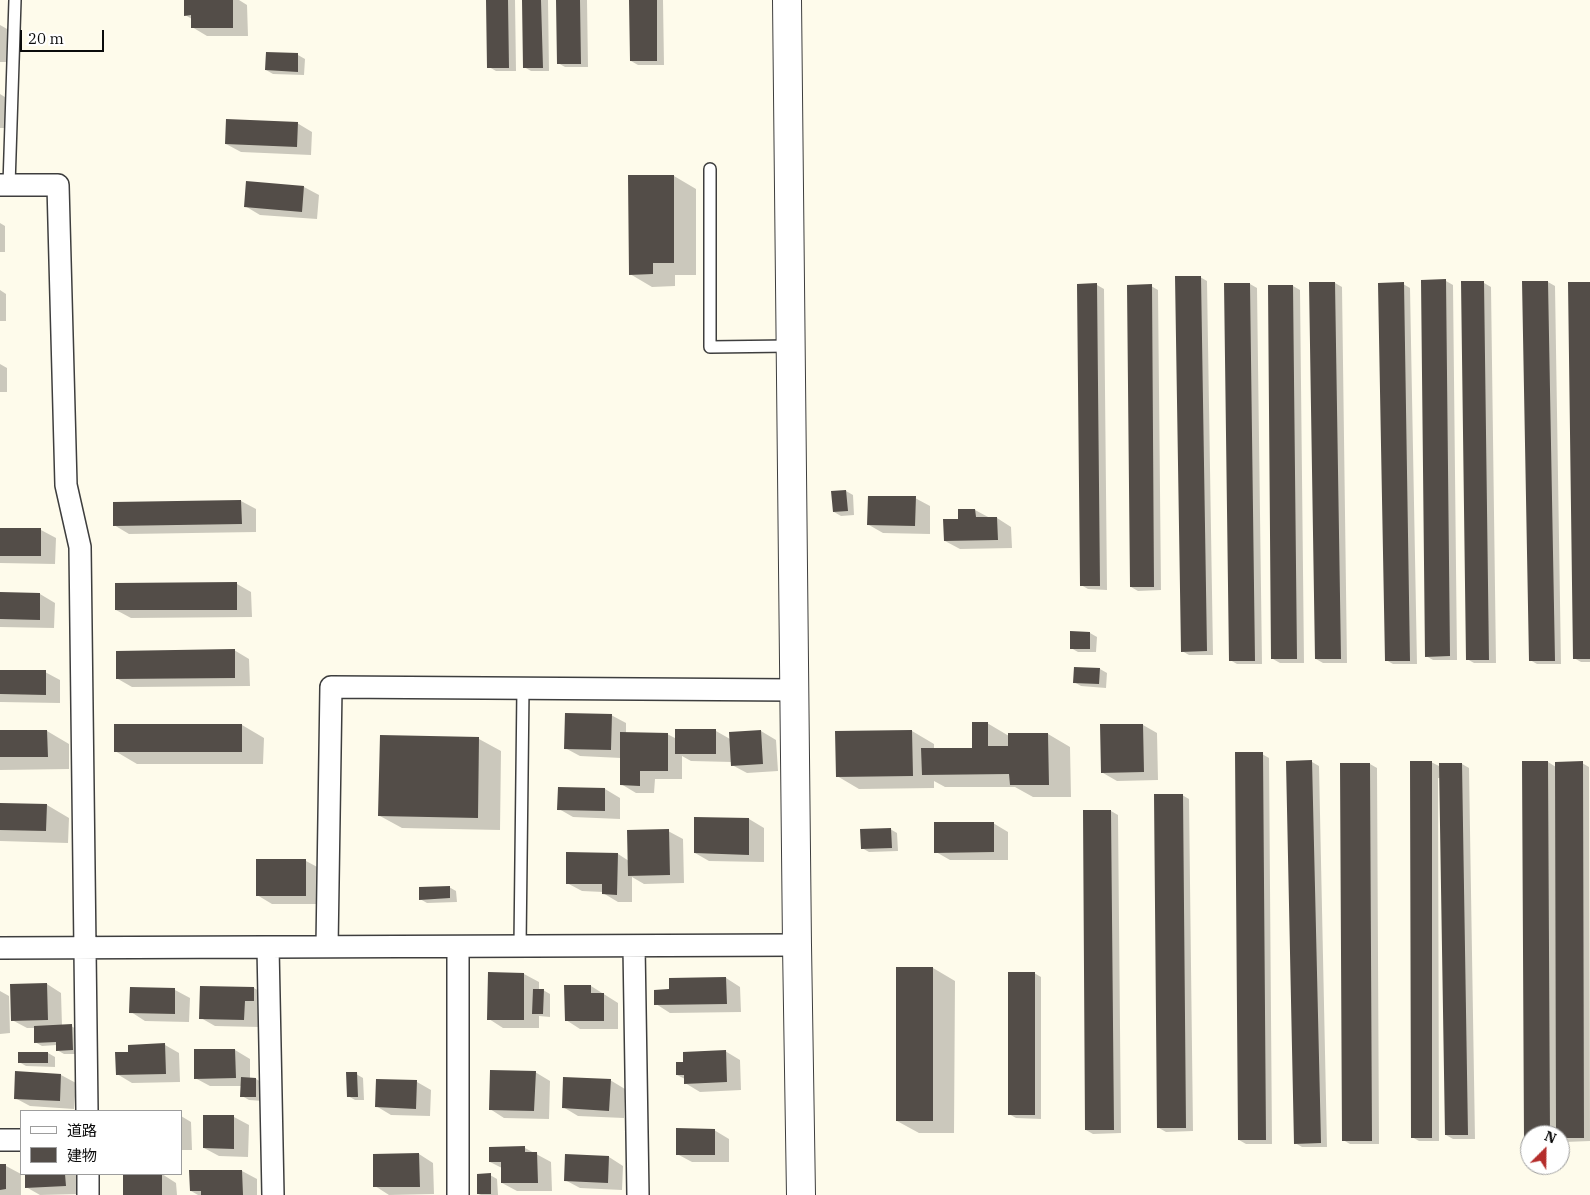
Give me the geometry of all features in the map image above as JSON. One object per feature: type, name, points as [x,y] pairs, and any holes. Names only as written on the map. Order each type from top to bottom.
[{"type":"street","points":[[787,0],[801,1195]]},
{"type":"street","points":[[4,185],[58,185],[66,485],[80,547],[87,1110]]},
{"type":"street","points":[[327,947],[332,687],[794,690]]},
{"type":"street","points":[[458,946],[458,1195]]},
{"type":"street","points":[[634,946],[638,1195]]},
{"type":"street","points":[[0,948],[797,946]]},
{"type":"street","points":[[268,947],[273,1195]]},
{"type":"street","points":[[0,1140],[20,1140]]},
{"type":"street","points":[[88,1175],[88,1195]]},
{"type":"lane","points":[[4,185],[15,0]]},
{"type":"lane","points":[[710,169],[710,347],[790,346]]},
{"type":"lane","points":[[520,946],[523,688]]},
{"type":"building","points":[[184,0],[233,0],[233,28],[191,28],[191,15],[184,16]]},
{"type":"building","points":[[486,0],[508,0],[509,68],[487,68]]},
{"type":"building","points":[[522,0],[541,0],[543,68],[523,68]]},
{"type":"building","points":[[556,0],[580,0],[581,64],[557,64]]},
{"type":"building","points":[[629,0],[657,0],[657,61],[630,61]]},
{"type":"building","points":[[266,52],[298,53],[298,72],[265,70]]},
{"type":"building","points":[[226,119],[298,122],[297,147],[225,144]]},
{"type":"building","points":[[628,175],[674,175],[674,263],[653,263],[653,274],[629,275]]},
{"type":"building","points":[[246,181],[304,186],[302,212],[244,207]]},
{"type":"building","points":[[1175,276],[1201,276],[1207,651],[1181,652]]},
{"type":"building","points":[[1446,279],[1450,656],[1425,657],[1421,280]]},
{"type":"building","points":[[1461,281],[1484,281],[1489,660],[1466,660]]},
{"type":"building","points":[[1522,281],[1548,281],[1555,661],[1529,661]]},
{"type":"building","points":[[1309,282],[1335,282],[1341,659],[1315,659]]},
{"type":"building","points":[[1404,282],[1410,661],[1385,661],[1378,283]]},
{"type":"building","points":[[1568,282],[1590,282],[1590,659],[1573,659]]},
{"type":"building","points":[[1097,283],[1100,586],[1080,586],[1077,284]]},
{"type":"building","points":[[1224,283],[1250,283],[1255,661],[1229,661]]},
{"type":"building","points":[[1152,284],[1154,587],[1130,587],[1127,285]]},
{"type":"building","points":[[1268,285],[1293,285],[1297,659],[1271,659]]},
{"type":"building","points":[[846,490],[848,511],[833,512],[831,491]]},
{"type":"building","points":[[868,496],[916,496],[915,526],[867,525]]},
{"type":"building","points":[[241,500],[242,524],[113,526],[113,502]]},
{"type":"building","points":[[958,509],[975,509],[976,517],[997,517],[998,540],[944,541],[943,519],[958,519]]},
{"type":"building","points":[[0,528],[41,528],[41,556],[0,556]]},
{"type":"building","points":[[237,582],[237,610],[115,610],[115,583]]},
{"type":"building","points":[[0,592],[40,593],[40,620],[0,619]]},
{"type":"building","points":[[1070,631],[1090,632],[1090,649],[1070,649]]},
{"type":"building","points":[[235,649],[235,678],[116,679],[116,651]]},
{"type":"building","points":[[1074,667],[1100,668],[1099,684],[1073,683]]},
{"type":"building","points":[[0,670],[46,670],[46,695],[0,694]]},
{"type":"building","points":[[565,713],[612,714],[611,750],[564,749]]},
{"type":"building","points":[[972,722],[988,722],[988,746],[1008,746],[1008,733],[1048,733],[1049,785],[1010,785],[1009,774],[922,775],[921,748],[972,748]]},
{"type":"building","points":[[114,724],[242,724],[242,752],[114,752]]},
{"type":"building","points":[[1100,724],[1143,724],[1144,772],[1101,773]]},
{"type":"building","points":[[675,729],[716,729],[716,754],[675,754]]},
{"type":"building","points":[[0,730],[47,730],[48,757],[0,757]]},
{"type":"building","points":[[761,730],[763,764],[731,766],[729,732]]},
{"type":"building","points":[[912,730],[913,776],[836,777],[835,731]]},
{"type":"building","points":[[620,732],[668,733],[668,771],[640,771],[640,786],[620,785]]},
{"type":"building","points":[[380,735],[479,737],[478,818],[378,816]]},
{"type":"building","points":[[1235,752],[1263,752],[1266,1140],[1238,1140]]},
{"type":"building","points":[[1312,760],[1321,1143],[1294,1144],[1286,761]]},
{"type":"building","points":[[1410,761],[1432,761],[1432,1138],[1411,1138]]},
{"type":"building","points":[[1522,761],[1548,761],[1550,1125],[1524,1125]]},
{"type":"building","points":[[1583,761],[1584,1138],[1570,1138],[1570,1125],[1556,1125],[1555,762]]},
{"type":"building","points":[[1340,763],[1370,763],[1372,1141],[1342,1141]]},
{"type":"building","points":[[1439,763],[1462,763],[1468,1135],[1445,1135]]},
{"type":"building","points":[[558,787],[605,788],[605,811],[557,810]]},
{"type":"building","points":[[1154,794],[1183,794],[1186,1128],[1157,1128]]},
{"type":"building","points":[[0,803],[47,804],[46,831],[0,830]]},
{"type":"building","points":[[1083,810],[1111,810],[1114,1130],[1085,1130]]},
{"type":"building","points":[[694,817],[749,818],[749,855],[694,853]]},
{"type":"building","points":[[934,822],[994,822],[994,852],[934,853]]},
{"type":"building","points":[[891,828],[892,848],[861,849],[860,829]]},
{"type":"building","points":[[669,829],[670,875],[628,876],[627,830]]},
{"type":"building","points":[[566,852],[618,853],[617,895],[602,894],[602,884],[566,884]]},
{"type":"building","points":[[256,859],[306,859],[306,896],[256,896]]},
{"type":"building","points":[[450,886],[450,898],[419,900],[419,887]]},
{"type":"building","points":[[896,967],[933,967],[933,1121],[896,1121]]},
{"type":"building","points":[[488,972],[524,973],[524,1020],[487,1020]]},
{"type":"building","points":[[1008,972],[1035,972],[1035,1115],[1008,1115]]},
{"type":"building","points":[[726,977],[727,1004],[654,1005],[654,990],[669,989],[669,978]]},
{"type":"building","points":[[47,983],[48,1020],[11,1021],[10,984]]},
{"type":"building","points":[[564,985],[591,985],[591,993],[604,993],[604,1021],[565,1021]]},
{"type":"building","points":[[200,986],[254,987],[254,1001],[245,1001],[244,1020],[199,1019]]},
{"type":"building","points":[[130,987],[175,988],[175,1014],[129,1013]]},
{"type":"building","points":[[533,989],[544,989],[543,1014],[532,1014]]},
{"type":"building","points":[[72,1024],[73,1050],[56,1051],[56,1042],[34,1043],[34,1026]]},
{"type":"building","points":[[165,1043],[166,1074],[116,1075],[115,1052],[128,1052],[128,1045]]},
{"type":"building","points":[[194,1049],[235,1049],[236,1078],[194,1079]]},
{"type":"building","points":[[726,1050],[727,1082],[684,1084],[684,1075],[676,1075],[676,1062],[683,1062],[683,1052]]},
{"type":"building","points":[[18,1052],[48,1052],[48,1063],[18,1063]]},
{"type":"building","points":[[490,1070],[536,1071],[534,1111],[489,1110]]},
{"type":"building","points":[[15,1071],[61,1074],[60,1101],[14,1099]]},
{"type":"building","points":[[346,1072],[357,1072],[358,1097],[347,1097]]},
{"type":"building","points":[[241,1077],[256,1078],[256,1097],[240,1097]]},
{"type":"building","points":[[563,1077],[611,1079],[609,1111],[562,1108]]},
{"type":"building","points":[[376,1079],[417,1080],[416,1109],[375,1107]]},
{"type":"building","points":[[203,1115],[234,1115],[234,1149],[203,1148]]},
{"type":"building","points":[[676,1128],[715,1129],[715,1155],[676,1155]]},
{"type":"building","points":[[525,1146],[525,1152],[537,1152],[538,1183],[501,1183],[501,1162],[489,1162],[489,1147]]},
{"type":"building","points":[[419,1153],[420,1187],[373,1187],[373,1154]]},
{"type":"building","points":[[565,1154],[609,1156],[608,1183],[564,1181]]},
{"type":"building","points":[[0,1164],[6,1164],[6,1189],[0,1190]]},
{"type":"building","points":[[189,1170],[242,1170],[243,1195],[201,1195],[201,1191],[190,1191]]},
{"type":"building","points":[[491,1173],[491,1194],[477,1194],[477,1174]]},
{"type":"building","points":[[25,1175],[65,1175],[66,1186],[25,1188]]},
{"type":"building","points":[[123,1175],[162,1175],[162,1195],[123,1195]]}]
